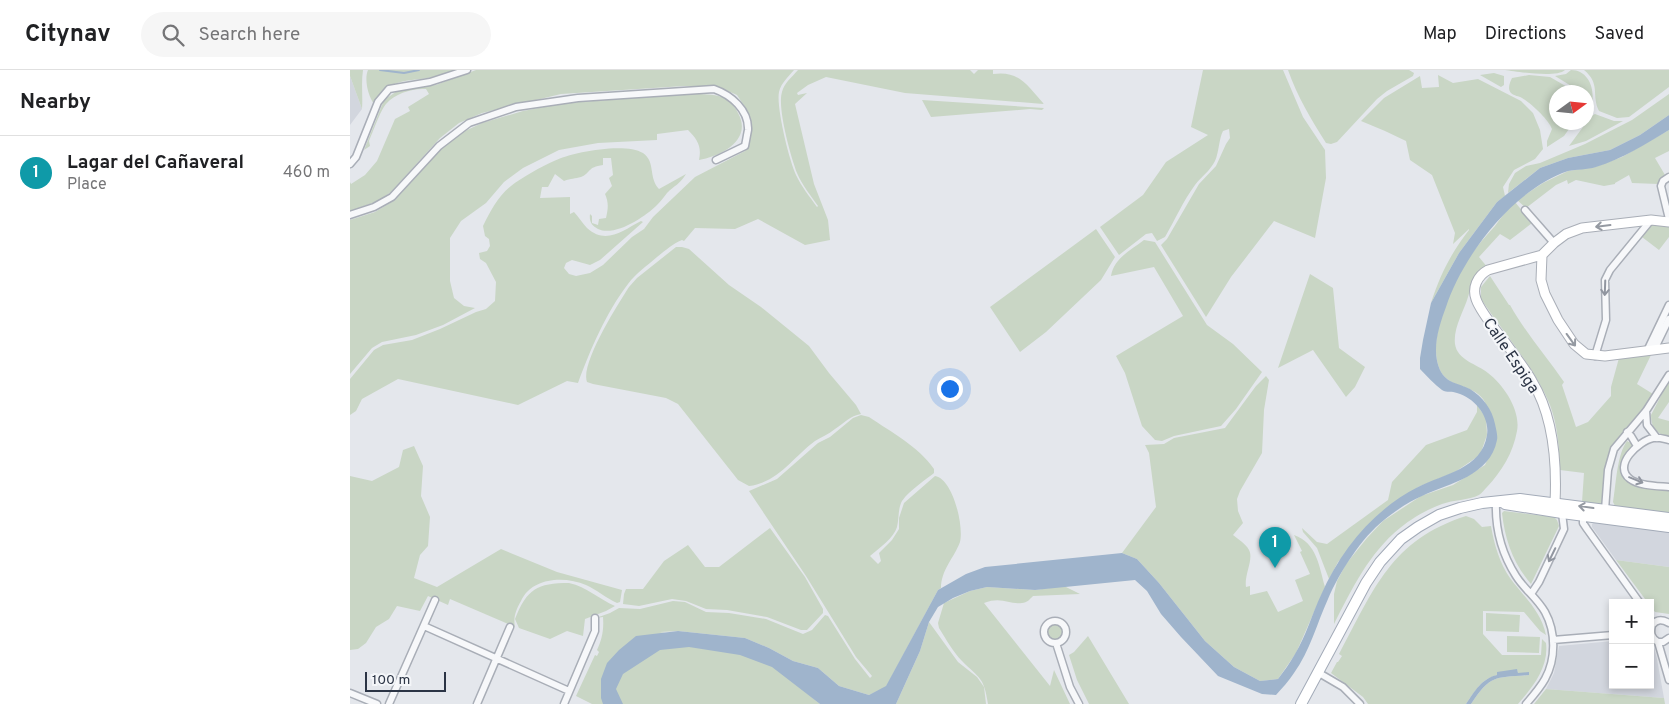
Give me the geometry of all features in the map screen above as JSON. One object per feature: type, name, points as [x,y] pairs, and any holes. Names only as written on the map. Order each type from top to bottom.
[{"type":"main road","points":[[1301,704],[1366,583],[1380,562],[1401,540],[1418,527],[1439,515],[1460,508],[1520,499],[1669,518]]},
{"type":"main road","points":[[1496,502],[1669,527]]},
{"type":"main road","points":[[1509,504],[1548,506],[1555,503]]},
{"type":"street","points":[[350,164],[356,157],[378,102],[389,89],[430,82],[467,70]]},
{"type":"street","points":[[350,215],[374,207],[392,196],[439,146],[469,123],[525,106],[578,98],[714,89],[727,94],[742,108],[748,128],[745,146],[716,160]]},
{"type":"street","points":[[1669,177],[1663,181],[1661,186],[1669,220],[1651,220],[1582,228],[1566,234],[1542,255],[1541,280],[1545,294],[1574,344],[1586,354],[1595,356],[1669,348]]},
{"type":"street","points":[[1525,210],[1554,243]]},
{"type":"street","points":[[1595,356],[1606,320],[1605,280],[1610,270],[1651,220]]},
{"type":"street","name":"Calle Espiga","points":[[1542,255],[1488,270],[1477,281],[1474,290],[1478,305],[1533,382],[1544,407],[1552,438],[1555,463],[1555,503]]},
{"type":"street","points":[[1651,350],[1669,306]]},
{"type":"street","points":[[1651,350],[1669,319]]},
{"type":"street","points":[[1605,510],[1611,456],[1618,443],[1646,411],[1669,375]]},
{"type":"street","points":[[1646,411],[1647,425]]},
{"type":"street","points":[[1638,420],[1647,425],[1657,438]]},
{"type":"street","points":[[1627,432],[1637,446]]},
{"type":"street","points":[[1669,440],[1657,438],[1637,446],[1629,454],[1625,468],[1627,476],[1631,480],[1669,487]]},
{"type":"street","points":[[1496,502],[1498,534],[1505,556],[1516,576],[1545,612],[1553,640],[1550,665],[1545,679],[1526,704]]},
{"type":"street","points":[[1531,594],[1539,582],[1564,529],[1562,513]]},
{"type":"street","points":[[1583,516],[1583,523],[1637,599]]},
{"type":"street","points":[[389,704],[435,600]]},
{"type":"street","points":[[564,704],[595,631],[594,618]]},
{"type":"street","points":[[1654,619],[1664,620],[1669,623]]},
{"type":"street","points":[[424,626],[570,691]]},
{"type":"street","points":[[477,704],[510,627]]},
{"type":"street","points":[[1553,640],[1609,635]]},
{"type":"street","points":[[1658,642],[1663,642],[1669,638]]},
{"type":"street","points":[[1654,639],[1658,642],[1669,680]]},
{"type":"street","points":[[1056,643],[1070,687],[1079,704]]},
{"type":"street","points":[[1319,673],[1343,687],[1360,704]]},
{"type":"street","points":[[350,693],[377,704]]},
{"type":"shaded area","points":[[350,76],[362,109],[350,125]]},
{"type":"shaded area","points":[[1595,522],[1669,532],[1669,567],[1616,560],[1592,527],[1592,524]]},
{"type":"shaded area","points":[[1609,641],[1609,689],[1654,689],[1654,647],[1664,698],[1546,689],[1554,673],[1559,646]]},
{"type":"green space","points":[[350,70],[363,70],[362,109],[350,76]]},
{"type":"green space","points":[[368,70],[457,70],[439,76],[396,83],[385,90],[374,104],[367,87],[366,78]]},
{"type":"green space","points":[[476,70],[794,70],[783,83],[779,92],[781,121],[793,168],[817,207],[797,173],[788,145],[781,109],[783,89],[798,70],[970,70],[974,74],[978,70],[993,70],[993,74],[1002,73],[1017,77],[1023,81],[1044,104],[905,93],[826,77],[808,85],[797,93],[798,95],[807,93],[795,104],[814,184],[828,220],[830,240],[805,245],[758,219],[735,229],[695,228],[684,241],[682,240],[669,248],[638,273],[628,284],[613,306],[600,331],[578,383],[567,381],[518,405],[398,379],[362,399],[356,411],[350,415],[350,379],[374,350],[383,345],[412,340],[440,329],[486,309],[495,301],[496,282],[486,263],[480,259],[479,253],[487,251],[490,246],[483,226],[498,199],[515,183],[549,163],[573,154],[612,148],[624,148],[643,153],[651,165],[654,180],[659,189],[686,174],[657,205],[638,220],[621,228],[605,231],[598,229],[592,223],[598,225],[599,219],[606,218],[608,206],[605,194],[612,186],[609,178],[613,175],[611,158],[603,158],[603,165],[594,167],[579,178],[564,181],[555,174],[548,187],[542,187],[540,198],[570,197],[570,214],[574,212],[587,228],[594,233],[607,236],[614,235],[641,221],[643,222],[600,260],[590,265],[572,260],[566,263],[564,268],[569,274],[576,276],[590,273],[603,265],[632,237],[644,229],[653,217],[695,177],[745,151],[749,142],[752,125],[747,110],[737,95],[719,87],[684,86],[561,94],[482,113],[459,123],[440,138],[391,192],[378,201],[350,211],[350,182],[351,184],[365,175],[377,161],[395,119],[410,111],[408,107],[429,94],[426,89],[416,89],[399,94],[390,100],[379,116],[369,141],[370,146],[364,150],[384,100],[400,89],[436,85]]},
{"type":"green space","points":[[1203,70],[1283,70],[1303,117],[1325,150],[1326,178],[1315,238],[1274,221],[1231,277],[1206,317],[1161,245],[1167,239],[1199,184],[1216,166],[1230,138],[1229,129],[1223,131],[1213,165],[1191,191],[1165,237],[1157,241],[1152,233],[1146,234],[1119,255],[1100,227],[1143,195],[1166,162],[1208,135],[1191,127]]},
{"type":"green space","points":[[1288,70],[1409,70],[1414,73],[1413,76],[1377,99],[1337,142],[1331,144],[1326,143],[1310,116]]},
{"type":"green space","points":[[1505,70],[1565,70],[1554,74],[1546,74]]},
{"type":"green space","points":[[1571,70],[1582,73],[1586,76],[1591,85],[1570,85],[1555,76],[1566,74]]},
{"type":"green space","points":[[1584,70],[1669,70],[1669,87],[1629,117],[1617,118],[1599,111],[1594,85]]},
{"type":"green space","points":[[1494,73],[1504,76],[1504,85],[1501,87],[1480,75]]},
{"type":"green space","points":[[1438,75],[1453,83],[1478,79],[1521,101],[1533,113],[1540,130],[1543,149],[1535,159],[1514,170],[1503,187],[1505,196],[1497,202],[1459,253],[1431,303],[1447,265],[1469,229],[1453,244],[1455,233],[1432,175],[1410,160],[1406,141],[1361,121],[1384,98],[1420,76],[1422,88],[1439,87]]},
{"type":"green space","points":[[1529,75],[1550,77],[1564,85],[1549,85],[1549,124],[1535,108],[1522,98],[1512,94],[1509,90],[1512,78]]},
{"type":"green space","points":[[692,94],[719,96],[734,106],[742,123],[738,139],[732,145],[716,155],[699,160],[700,151],[698,143],[688,130],[657,134],[657,140],[598,143],[559,150],[523,168],[504,182],[486,203],[461,221],[450,238],[450,281],[454,298],[464,306],[475,308],[443,325],[416,335],[382,342],[372,348],[350,374],[350,220],[375,212],[395,200],[446,144],[463,132],[482,123],[523,111],[565,103]]},
{"type":"green space","points":[[1669,94],[1669,115],[1640,135],[1610,150],[1568,158],[1540,168],[1508,193],[1509,184],[1515,173],[1526,166],[1540,163],[1585,144],[1632,120]]},
{"type":"green space","points":[[922,100],[1044,108],[1042,110],[1030,109],[931,117]]},
{"type":"green space","points":[[1594,114],[1614,121],[1623,121],[1586,141],[1569,146],[1581,130],[1594,130]]},
{"type":"green space","points":[[1552,130],[1568,130],[1564,136],[1547,147],[1547,141]]},
{"type":"green space","points":[[1669,130],[1669,151],[1655,158],[1665,175],[1658,184],[1632,183],[1629,175],[1615,184],[1604,186],[1576,180],[1568,184],[1567,180],[1556,185],[1526,208],[1517,200],[1543,183],[1568,171],[1595,167],[1622,157]]},
{"type":"green space","points":[[1515,202],[1532,223],[1510,240],[1500,234],[1479,257],[1488,268],[1478,273],[1473,280],[1457,326],[1455,338],[1459,354],[1494,378],[1505,391],[1514,407],[1518,423],[1510,454],[1497,475],[1479,495],[1431,508],[1400,528],[1389,538],[1362,572],[1334,624],[1334,594],[1337,581],[1346,564],[1367,538],[1383,521],[1421,496],[1453,485],[1485,465],[1497,439],[1483,399],[1473,391],[1449,380],[1440,370],[1436,344],[1438,329],[1448,298],[1468,259]]},
{"type":"green space","points":[[1652,224],[1669,226],[1669,237],[1659,250],[1642,237]]},
{"type":"green space","points":[[1096,229],[1115,257],[1101,280],[1046,332],[1020,352],[990,307]]},
{"type":"green space","points":[[1144,240],[1155,242],[1207,325],[1233,344],[1262,372],[1236,409],[1221,426],[1174,436],[1162,441],[1155,440],[1142,426],[1125,373],[1116,356],[1183,316],[1154,267],[1111,276],[1119,259]]},
{"type":"green space","points":[[676,247],[689,249],[729,285],[761,307],[809,346],[861,414],[850,418],[815,441],[785,468],[760,484],[749,486],[738,480],[678,404],[666,398],[587,382],[586,373],[594,349],[629,287],[637,278]]},
{"type":"green space","points":[[1310,274],[1333,288],[1339,348],[1365,367],[1355,387],[1346,397],[1313,350],[1278,368]]},
{"type":"green space","points":[[1490,276],[1564,382],[1562,385],[1576,427],[1588,422],[1611,396],[1611,387],[1619,358],[1651,355],[1637,384],[1653,394],[1643,412],[1617,443],[1606,499],[1601,504],[1582,502],[1584,473],[1560,470],[1559,445],[1550,405],[1536,377],[1481,299],[1481,287]]},
{"type":"green space","points":[[1266,376],[1269,380],[1264,410],[1262,453],[1237,499],[1238,511],[1243,523],[1233,535],[1246,546],[1250,554],[1246,587],[1250,586],[1250,595],[1267,591],[1278,612],[1303,601],[1295,580],[1310,574],[1294,535],[1302,539],[1312,549],[1319,563],[1325,587],[1296,653],[1278,679],[1260,681],[1234,667],[1205,641],[1159,583],[1137,559],[1122,553],[1156,507],[1149,453],[1145,445],[1164,444],[1174,438],[1225,428],[1256,386]]},
{"type":"green space","points":[[1669,380],[1669,402],[1658,418],[1669,421],[1669,437],[1655,430],[1651,415]]},
{"type":"green space","points":[[1477,405],[1486,418],[1487,435],[1480,455],[1455,472],[1418,487],[1338,562],[1329,579],[1317,548],[1303,532],[1302,528],[1317,542],[1327,544],[1388,500],[1392,482],[1426,445],[1467,430],[1477,412]]},
{"type":"green space","points":[[861,415],[869,417],[904,440],[920,453],[934,469],[934,473],[903,499],[900,506],[898,524],[893,535],[870,556],[878,564],[881,561],[879,553],[892,540],[899,529],[899,518],[904,503],[935,476],[947,485],[952,494],[959,515],[961,535],[960,542],[943,575],[941,588],[938,590],[886,687],[869,695],[839,686],[818,668],[793,661],[745,638],[678,631],[660,632],[751,647],[820,704],[592,704],[576,696],[595,655],[597,656],[599,652],[597,650],[602,634],[603,617],[596,618],[619,608],[640,609],[673,601],[685,602],[706,612],[729,613],[766,619],[803,634],[812,630],[825,615],[828,616],[855,659],[870,678],[872,676],[856,657],[806,576],[749,491],[777,479],[818,443],[830,437],[853,418]]},
{"type":"green space","points":[[1627,441],[1632,446],[1627,452],[1623,467],[1638,485],[1669,491],[1669,513],[1615,506],[1613,502],[1617,470]]},
{"type":"green space","points":[[414,446],[423,466],[421,496],[430,517],[428,546],[420,555],[414,578],[437,587],[501,549],[557,572],[622,590],[620,602],[617,603],[578,582],[559,580],[541,583],[526,593],[521,601],[516,611],[515,627],[450,599],[448,605],[428,596],[420,611],[397,606],[389,619],[376,627],[366,643],[358,649],[350,650],[350,476],[372,481],[399,467],[403,450]]},
{"type":"green space","points":[[1504,511],[1554,517],[1557,520],[1559,526],[1531,584],[1519,568],[1511,551],[1503,523],[1502,513]]},
{"type":"green space","points":[[1466,516],[1474,519],[1482,527],[1491,526],[1503,566],[1536,611],[1544,626],[1546,635],[1540,631],[1524,612],[1483,611],[1483,634],[1502,655],[1541,655],[1542,639],[1546,643],[1546,652],[1539,676],[1518,704],[1471,704],[1484,687],[1495,679],[1529,675],[1518,673],[1517,670],[1492,677],[1482,683],[1466,704],[1368,704],[1363,697],[1331,673],[1342,656],[1339,654],[1375,588],[1402,553],[1419,539],[1440,526]]},
{"type":"green space","points":[[770,528],[805,577],[823,609],[823,613],[807,630],[801,630],[767,617],[727,610],[706,609],[686,601],[672,599],[639,606],[623,604],[626,589],[643,589],[664,561],[688,545],[705,567],[719,567]]},
{"type":"green space","points":[[1616,560],[1669,567],[1669,614],[1655,612],[1654,599],[1645,599]]},
{"type":"green space","points":[[569,583],[582,587],[615,606],[585,619],[583,636],[567,631],[550,639],[519,628],[515,619],[529,594],[541,586]]},
{"type":"green space","points":[[1064,586],[1080,594],[1033,596],[1027,602],[1022,603],[996,600],[984,603],[1050,686],[1054,670],[1070,704],[988,704],[983,683],[956,654],[939,628],[938,623],[944,603],[970,591],[987,587],[1035,590]]},
{"type":"green space","points":[[1486,613],[1520,615],[1519,632],[1486,631]]},
{"type":"green space","points":[[929,622],[958,662],[977,677],[984,687],[986,704],[896,704],[920,651]]},
{"type":"green space","points":[[1055,624],[1061,626],[1063,632],[1061,638],[1055,640],[1049,638],[1047,632],[1049,626]]},
{"type":"green space","points":[[1088,636],[1129,704],[1089,704],[1077,680],[1069,655]]},
{"type":"green space","points":[[1507,636],[1540,637],[1539,653],[1507,652]]},
{"type":"green space","points":[[1546,689],[1664,698],[1665,704],[1534,704]]},
{"type":"water","points":[[1669,115],[1669,130],[1634,151],[1596,167],[1568,171],[1548,180],[1529,193],[1510,208],[1478,246],[1465,266],[1446,307],[1439,330],[1436,354],[1440,370],[1446,378],[1475,392],[1489,408],[1494,419],[1497,437],[1493,452],[1478,470],[1467,477],[1408,503],[1376,527],[1352,556],[1338,578],[1300,664],[1276,695],[1262,694],[1218,676],[1161,614],[1147,591],[1135,580],[1035,590],[987,587],[953,598],[938,607],[929,622],[920,651],[896,704],[820,704],[772,667],[740,655],[689,647],[660,650],[623,674],[616,689],[623,704],[603,704],[601,698],[601,679],[607,663],[619,650],[636,636],[678,631],[745,638],[793,661],[818,668],[839,686],[869,695],[886,686],[938,590],[966,574],[985,567],[1122,553],[1137,559],[1159,583],[1205,641],[1234,667],[1260,681],[1278,679],[1299,647],[1329,578],[1338,562],[1360,533],[1373,519],[1402,496],[1470,463],[1478,456],[1484,446],[1487,428],[1484,415],[1480,409],[1464,396],[1442,390],[1420,369],[1423,340],[1431,303],[1459,253],[1497,202],[1540,168],[1568,158],[1610,150],[1640,135]]},
{"type":"water","points":[[1517,669],[1518,673],[1529,672],[1529,675],[1495,679],[1484,687],[1471,704],[1466,704],[1479,686],[1487,679],[1497,675],[1497,672]]},
{"type":"waterway","points":[[380,70],[404,73],[419,70]]},
{"type":"place","name":"Lagar del Cañaveral","points":[[1275,568]]}]
